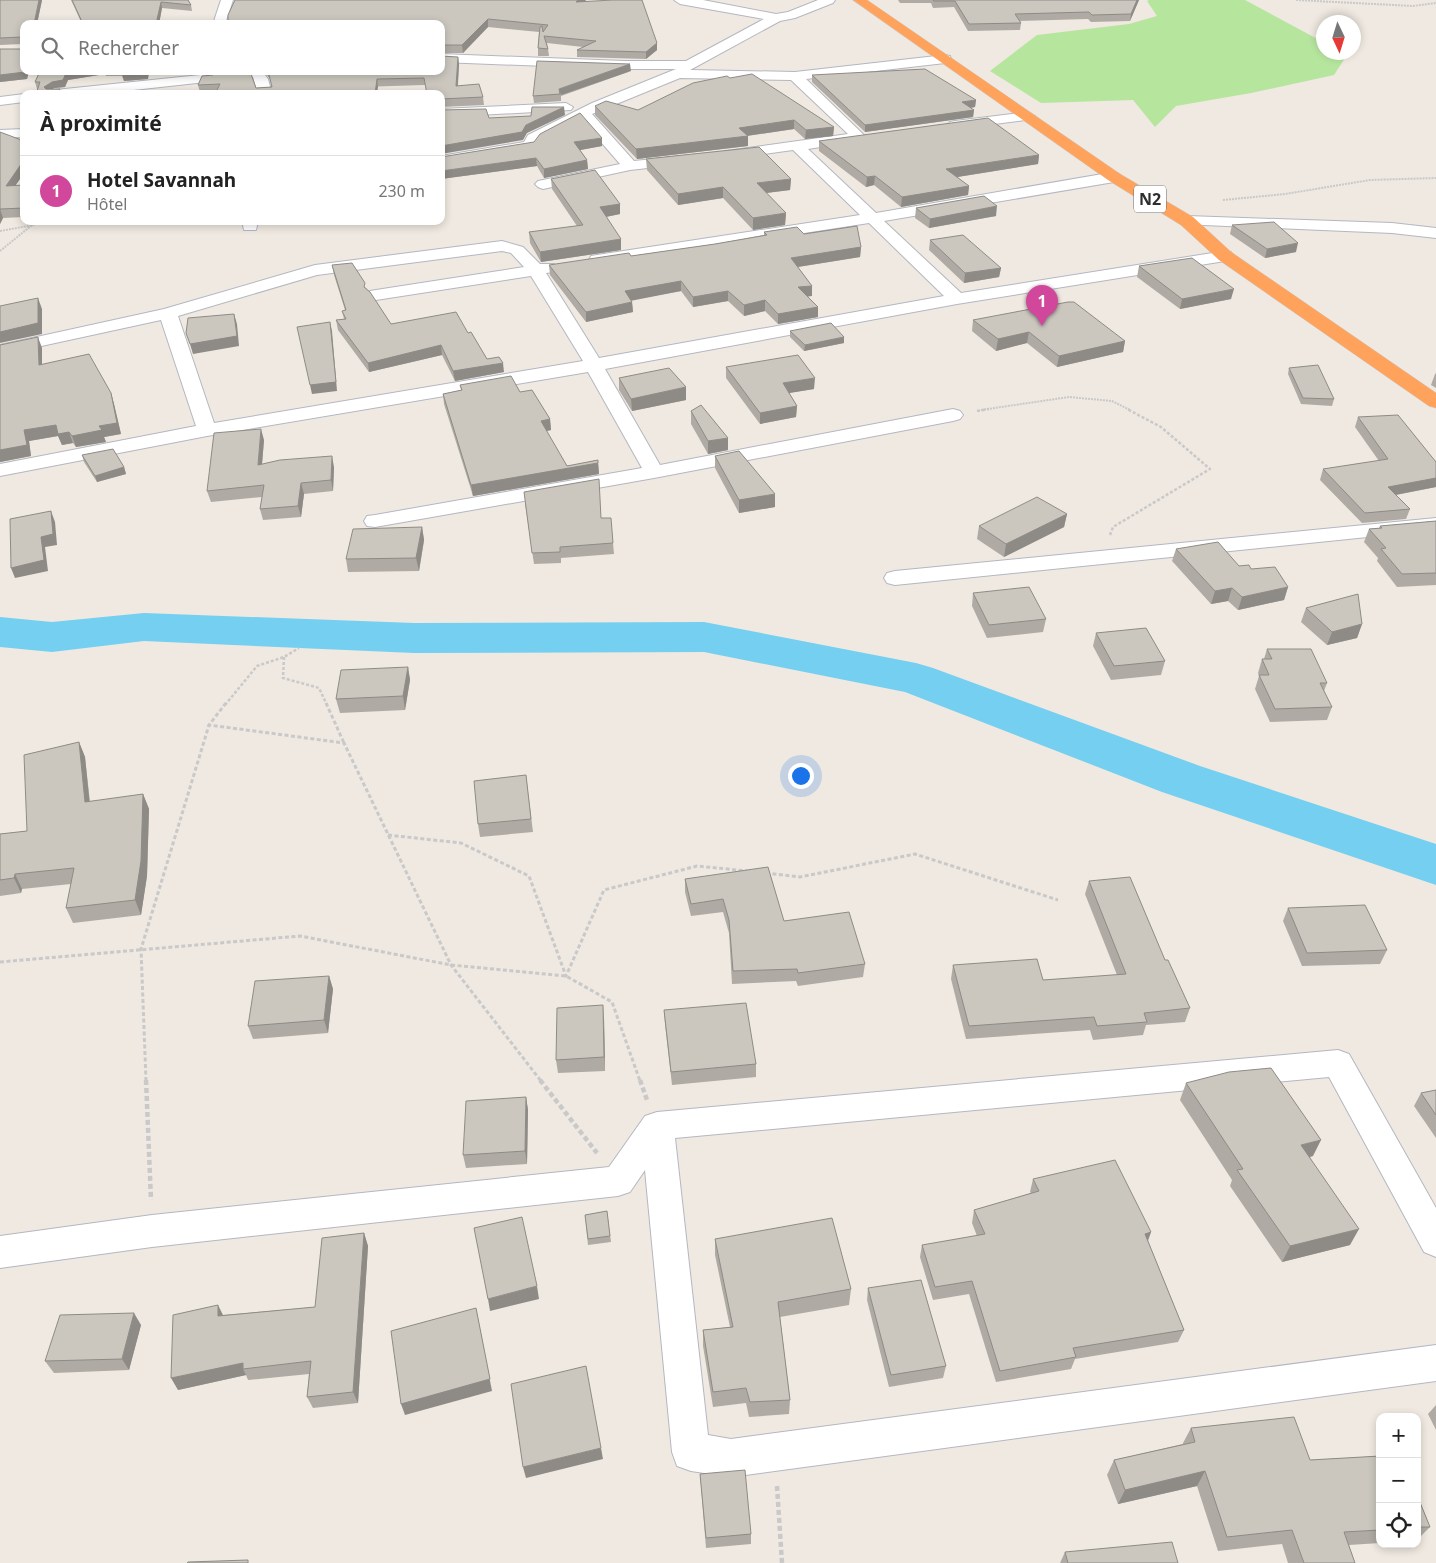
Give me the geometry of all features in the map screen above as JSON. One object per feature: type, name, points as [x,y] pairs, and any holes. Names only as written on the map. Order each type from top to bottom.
[{"type":"highway","name":"N2","points":[[859,0],[1114,177],[1186,220],[1226,256],[1436,402]]},
{"type":"street","points":[[220,20],[227,0]]},
{"type":"street","points":[[680,0],[712,4],[776,18]]},
{"type":"street","points":[[445,159],[529,145],[534,138],[597,106],[683,69],[776,18],[829,0]]},
{"type":"street","points":[[445,58],[624,65],[794,76],[945,59]]},
{"type":"street","points":[[190,90],[219,75]]},
{"type":"street","points":[[258,75],[264,90]]},
{"type":"street","points":[[794,76],[859,137]]},
{"type":"street","points":[[94,90],[210,78]]},
{"type":"street","points":[[0,101],[20,98]]},
{"type":"street","points":[[445,113],[597,106]]},
{"type":"street","points":[[583,113],[630,166]]},
{"type":"street","points":[[943,126],[1028,116]]},
{"type":"street","points":[[0,134],[20,133]]},
{"type":"street","points":[[543,184],[630,166],[878,135]]},
{"type":"street","points":[[798,146],[957,299]]},
{"type":"street","points":[[585,262],[872,218],[1114,177]]},
{"type":"street","points":[[1186,220],[1392,228],[1436,234]]},
{"type":"street","points":[[0,350],[168,313],[314,270],[502,246],[517,250],[536,270],[594,365],[654,472]]},
{"type":"street","points":[[0,470],[207,430],[594,365],[957,299],[1226,256]]},
{"type":"street","points":[[376,295],[566,265]]},
{"type":"street","points":[[168,313],[207,430]]},
{"type":"street","points":[[375,521],[654,472],[953,416]]},
{"type":"street","points":[[895,578],[1436,524]]},
{"type":"street","points":[[0,1252],[152,1231],[618,1181],[657,1126],[1338,1062],[1436,1241]]},
{"type":"street","points":[[657,1126],[691,1452],[731,1458],[1436,1363]]},
{"type":"path","points":[[1296,0],[1413,6],[1436,3]]},
{"type":"path","points":[[1186,220],[1209,202],[1285,194],[1370,180],[1436,178]]},
{"type":"path","points":[[0,231],[35,225]]},
{"type":"path","points":[[0,252],[35,225]]},
{"type":"path","points":[[953,416],[1069,397],[1112,400],[1161,427],[1210,469],[1113,527],[1100,559]]},
{"type":"path","points":[[152,1231],[141,949],[209,725],[258,666],[284,657],[299,648]]},
{"type":"path","points":[[284,657],[282,678],[319,688],[452,965],[618,1181]]},
{"type":"path","points":[[209,725],[344,743]]},
{"type":"path","points":[[388,835],[461,843],[529,876],[566,976]]},
{"type":"path","points":[[763,873],[800,877],[915,854],[1058,900]]},
{"type":"path","points":[[566,976],[604,890],[697,866],[754,872]]},
{"type":"path","points":[[0,962],[300,936],[452,965],[566,976],[612,1002],[657,1126]]},
{"type":"path","points":[[774,1452],[782,1563]]},
{"type":"green space","points":[[1245,0],[1316,38],[1316,60],[1344,60],[1334,75],[1251,93],[1176,106],[1155,127],[1133,100],[1041,103],[990,71],[1037,35],[1129,24],[1157,16],[1147,1]]},
{"type":"building","points":[[0,0],[39,0],[35,20],[20,20],[20,37],[0,38]]},
{"type":"building","points":[[72,0],[188,0],[191,5],[161,2],[157,20],[81,20]]},
{"type":"building","points":[[235,0],[578,0],[576,2],[642,0],[657,43],[646,52],[577,50],[596,41],[544,36],[548,49],[538,48],[540,27],[542,26],[543,32],[548,25],[488,19],[462,45],[445,45],[445,20],[228,20],[228,15]]},
{"type":"building","points":[[933,0],[1137,0],[1131,14],[1092,15],[1089,12],[1015,14],[1021,23],[969,24],[955,1]]},
{"type":"building","points":[[0,49],[20,49],[20,73],[0,75]]},
{"type":"building","points":[[445,56],[458,57],[456,86],[479,84],[483,97],[445,99],[445,90],[426,90],[424,78],[377,79],[376,90],[217,90],[220,84],[198,85],[202,76],[251,75],[256,88],[272,87],[269,75],[445,75]]},
{"type":"building","points":[[537,61],[630,64],[559,89],[560,94],[533,96]]},
{"type":"building","points":[[925,69],[976,100],[962,102],[974,110],[865,125],[812,75]]},
{"type":"building","points":[[752,74],[834,127],[806,130],[794,120],[739,128],[748,136],[636,149],[595,106],[606,101],[638,110],[693,83],[727,76],[730,78]]},
{"type":"building","points":[[38,75],[65,75],[63,80],[52,82],[44,87],[46,89],[60,90],[37,90],[40,82],[35,82]]},
{"type":"building","points":[[532,107],[564,107],[526,125],[522,132],[445,145],[445,110],[486,109],[489,118],[531,116]]},
{"type":"building","points":[[580,113],[602,138],[574,142],[587,160],[544,169],[536,158],[445,170],[445,156],[534,142],[540,134]]},
{"type":"building","points":[[988,118],[1039,155],[946,169],[969,186],[902,197],[875,176],[867,177],[819,141]]},
{"type":"building","points":[[0,132],[20,140],[20,166],[6,186],[20,185],[20,208],[0,209]]},
{"type":"building","points":[[759,147],[791,179],[757,183],[786,213],[753,218],[723,187],[678,194],[646,159]]},
{"type":"building","points":[[595,170],[620,204],[600,207],[621,239],[540,252],[529,232],[583,225],[551,179]]},
{"type":"building","points":[[984,196],[997,206],[930,219],[916,208]]},
{"type":"building","points":[[1274,222],[1298,243],[1267,249],[1232,225]]},
{"type":"building","points":[[857,226],[861,247],[791,258],[812,286],[798,287],[818,307],[778,314],[765,300],[744,305],[728,291],[693,297],[681,281],[625,291],[632,302],[586,312],[549,265],[629,253],[631,256],[715,244],[767,235],[764,232],[797,227],[804,234]]},
{"type":"building","points":[[963,235],[1001,268],[965,273],[930,240]]},
{"type":"building","points":[[1192,258],[1234,289],[1182,299],[1139,266]]},
{"type":"building","points":[[352,263],[365,283],[364,287],[370,292],[391,324],[456,312],[468,333],[471,332],[487,359],[499,357],[503,363],[453,371],[441,345],[368,363],[336,320],[346,319],[342,311],[346,310],[332,265]]},
{"type":"building","points":[[38,298],[38,323],[0,332],[0,306]]},
{"type":"building","points":[[1074,302],[1125,341],[1059,356],[1029,332],[998,339],[973,320]]},
{"type":"building","points":[[234,314],[237,336],[190,344],[186,333],[188,318]]},
{"type":"building","points":[[330,322],[336,382],[310,385],[297,327]]},
{"type":"building","points":[[831,323],[844,337],[805,345],[790,331]]},
{"type":"building","points":[[38,337],[39,365],[89,354],[111,393],[117,423],[99,426],[102,430],[72,436],[69,432],[58,434],[56,425],[24,430],[27,445],[0,450],[0,345]]},
{"type":"building","points":[[798,355],[815,378],[783,383],[797,406],[760,413],[726,367]]},
{"type":"building","points":[[1318,365],[1334,399],[1303,398],[1289,368]]},
{"type":"building","points":[[669,368],[686,387],[631,399],[619,378]]},
{"type":"building","points":[[511,376],[520,392],[532,390],[550,419],[541,421],[567,466],[598,460],[598,463],[471,485],[443,394],[462,390],[460,385]]},
{"type":"building","points":[[701,405],[728,438],[708,441],[691,411]]},
{"type":"building","points":[[1398,415],[1436,462],[1436,478],[1388,487],[1410,509],[1365,513],[1323,469],[1388,459],[1358,417]]},
{"type":"building","points":[[261,429],[258,465],[280,460],[332,456],[331,480],[301,483],[298,506],[260,509],[264,485],[207,491],[214,433]]},
{"type":"building","points":[[113,449],[124,467],[95,476],[82,455]]},
{"type":"building","points":[[739,451],[775,494],[739,500],[715,456]]},
{"type":"building","points":[[599,479],[601,518],[611,518],[613,543],[560,547],[560,552],[532,553],[524,492]]},
{"type":"building","points":[[1037,497],[1067,514],[1006,544],[979,526]]},
{"type":"building","points":[[51,511],[53,534],[41,537],[44,560],[11,568],[10,519]]},
{"type":"building","points":[[1436,521],[1436,573],[1402,574],[1381,549],[1386,548],[1369,529],[1382,528],[1380,526]]},
{"type":"building","points":[[422,527],[416,558],[346,559],[353,529]]},
{"type":"building","points":[[1218,542],[1239,566],[1249,565],[1251,569],[1275,567],[1288,587],[1242,597],[1232,588],[1215,591],[1176,549]]},
{"type":"building","points":[[1029,587],[1046,619],[989,625],[973,593]]},
{"type":"building","points":[[1358,594],[1362,624],[1332,632],[1306,608]]},
{"type":"building","points":[[1146,628],[1165,661],[1114,666],[1096,633]]},
{"type":"building","points":[[1267,649],[1311,649],[1327,683],[1320,683],[1332,707],[1275,709],[1259,675],[1269,675],[1262,659],[1272,659]]},
{"type":"building","points":[[408,667],[403,696],[336,699],[341,670]]},
{"type":"building","points":[[79,742],[85,802],[143,794],[141,861],[135,900],[66,908],[74,868],[15,874],[14,878],[0,880],[0,834],[27,831],[24,755]]},
{"type":"building","points":[[526,775],[531,819],[478,824],[474,781]]},
{"type":"building","points":[[768,867],[784,921],[849,912],[865,964],[798,973],[797,969],[733,971],[729,920],[723,899],[691,904],[685,879]]},
{"type":"building","points":[[1130,877],[1165,960],[1168,960],[1190,1008],[1144,1013],[1147,1022],[1097,1026],[1094,1017],[969,1026],[953,965],[1037,959],[1043,980],[1126,974],[1089,881]]},
{"type":"building","points":[[1365,905],[1387,950],[1307,953],[1288,908]]},
{"type":"building","points":[[329,976],[324,1020],[248,1026],[255,981]]},
{"type":"building","points":[[746,1003],[756,1064],[671,1072],[664,1010]]},
{"type":"building","points":[[603,1005],[604,1057],[556,1060],[557,1008]]},
{"type":"building","points":[[1271,1068],[1321,1140],[1301,1145],[1359,1229],[1290,1246],[1237,1170],[1243,1169],[1186,1083],[1229,1072]]},
{"type":"building","points":[[1436,1090],[1436,1115],[1421,1093]]},
{"type":"building","points":[[526,1097],[525,1151],[463,1155],[466,1101]]},
{"type":"building","points":[[1115,1160],[1151,1232],[1145,1234],[1184,1330],[1073,1348],[1076,1357],[1000,1371],[972,1281],[935,1287],[922,1245],[985,1234],[974,1210],[1039,1191],[1033,1179]]},
{"type":"building","points":[[607,1211],[610,1236],[588,1239],[585,1215]]},
{"type":"building","points":[[522,1217],[537,1286],[488,1299],[474,1228]]},
{"type":"building","points":[[832,1218],[851,1289],[778,1302],[790,1400],[750,1402],[746,1388],[713,1392],[703,1330],[733,1327],[715,1239]]},
{"type":"building","points":[[364,1233],[353,1392],[307,1397],[311,1361],[243,1369],[243,1363],[171,1378],[173,1315],[218,1305],[218,1316],[315,1307],[322,1238]]},
{"type":"building","points":[[921,1280],[946,1366],[891,1375],[868,1288]]},
{"type":"building","points":[[476,1308],[490,1379],[401,1404],[391,1331]]},
{"type":"building","points":[[134,1313],[122,1359],[45,1361],[60,1315]]},
{"type":"building","points":[[586,1366],[601,1448],[523,1467],[511,1384]]},
{"type":"building","points":[[1294,1417],[1310,1460],[1376,1456],[1376,1530],[1344,1532],[1355,1563],[1304,1563],[1292,1530],[1227,1537],[1205,1471],[1125,1490],[1114,1460],[1195,1442],[1191,1428]]},
{"type":"building","points":[[745,1470],[751,1534],[706,1538],[700,1474]]},
{"type":"building","points":[[1421,1505],[1430,1527],[1421,1527]]},
{"type":"building","points":[[1172,1542],[1178,1563],[1068,1563],[1065,1552]]},
{"type":"building","points":[[248,1560],[248,1563],[187,1563],[188,1562]]},
{"type":"waterway","points":[[0,632],[52,637],[144,627],[414,638],[704,637],[916,679],[1181,779],[1436,865]]},
{"type":"place","name":"Hotel Savannah","points":[[1042,326]]}]
